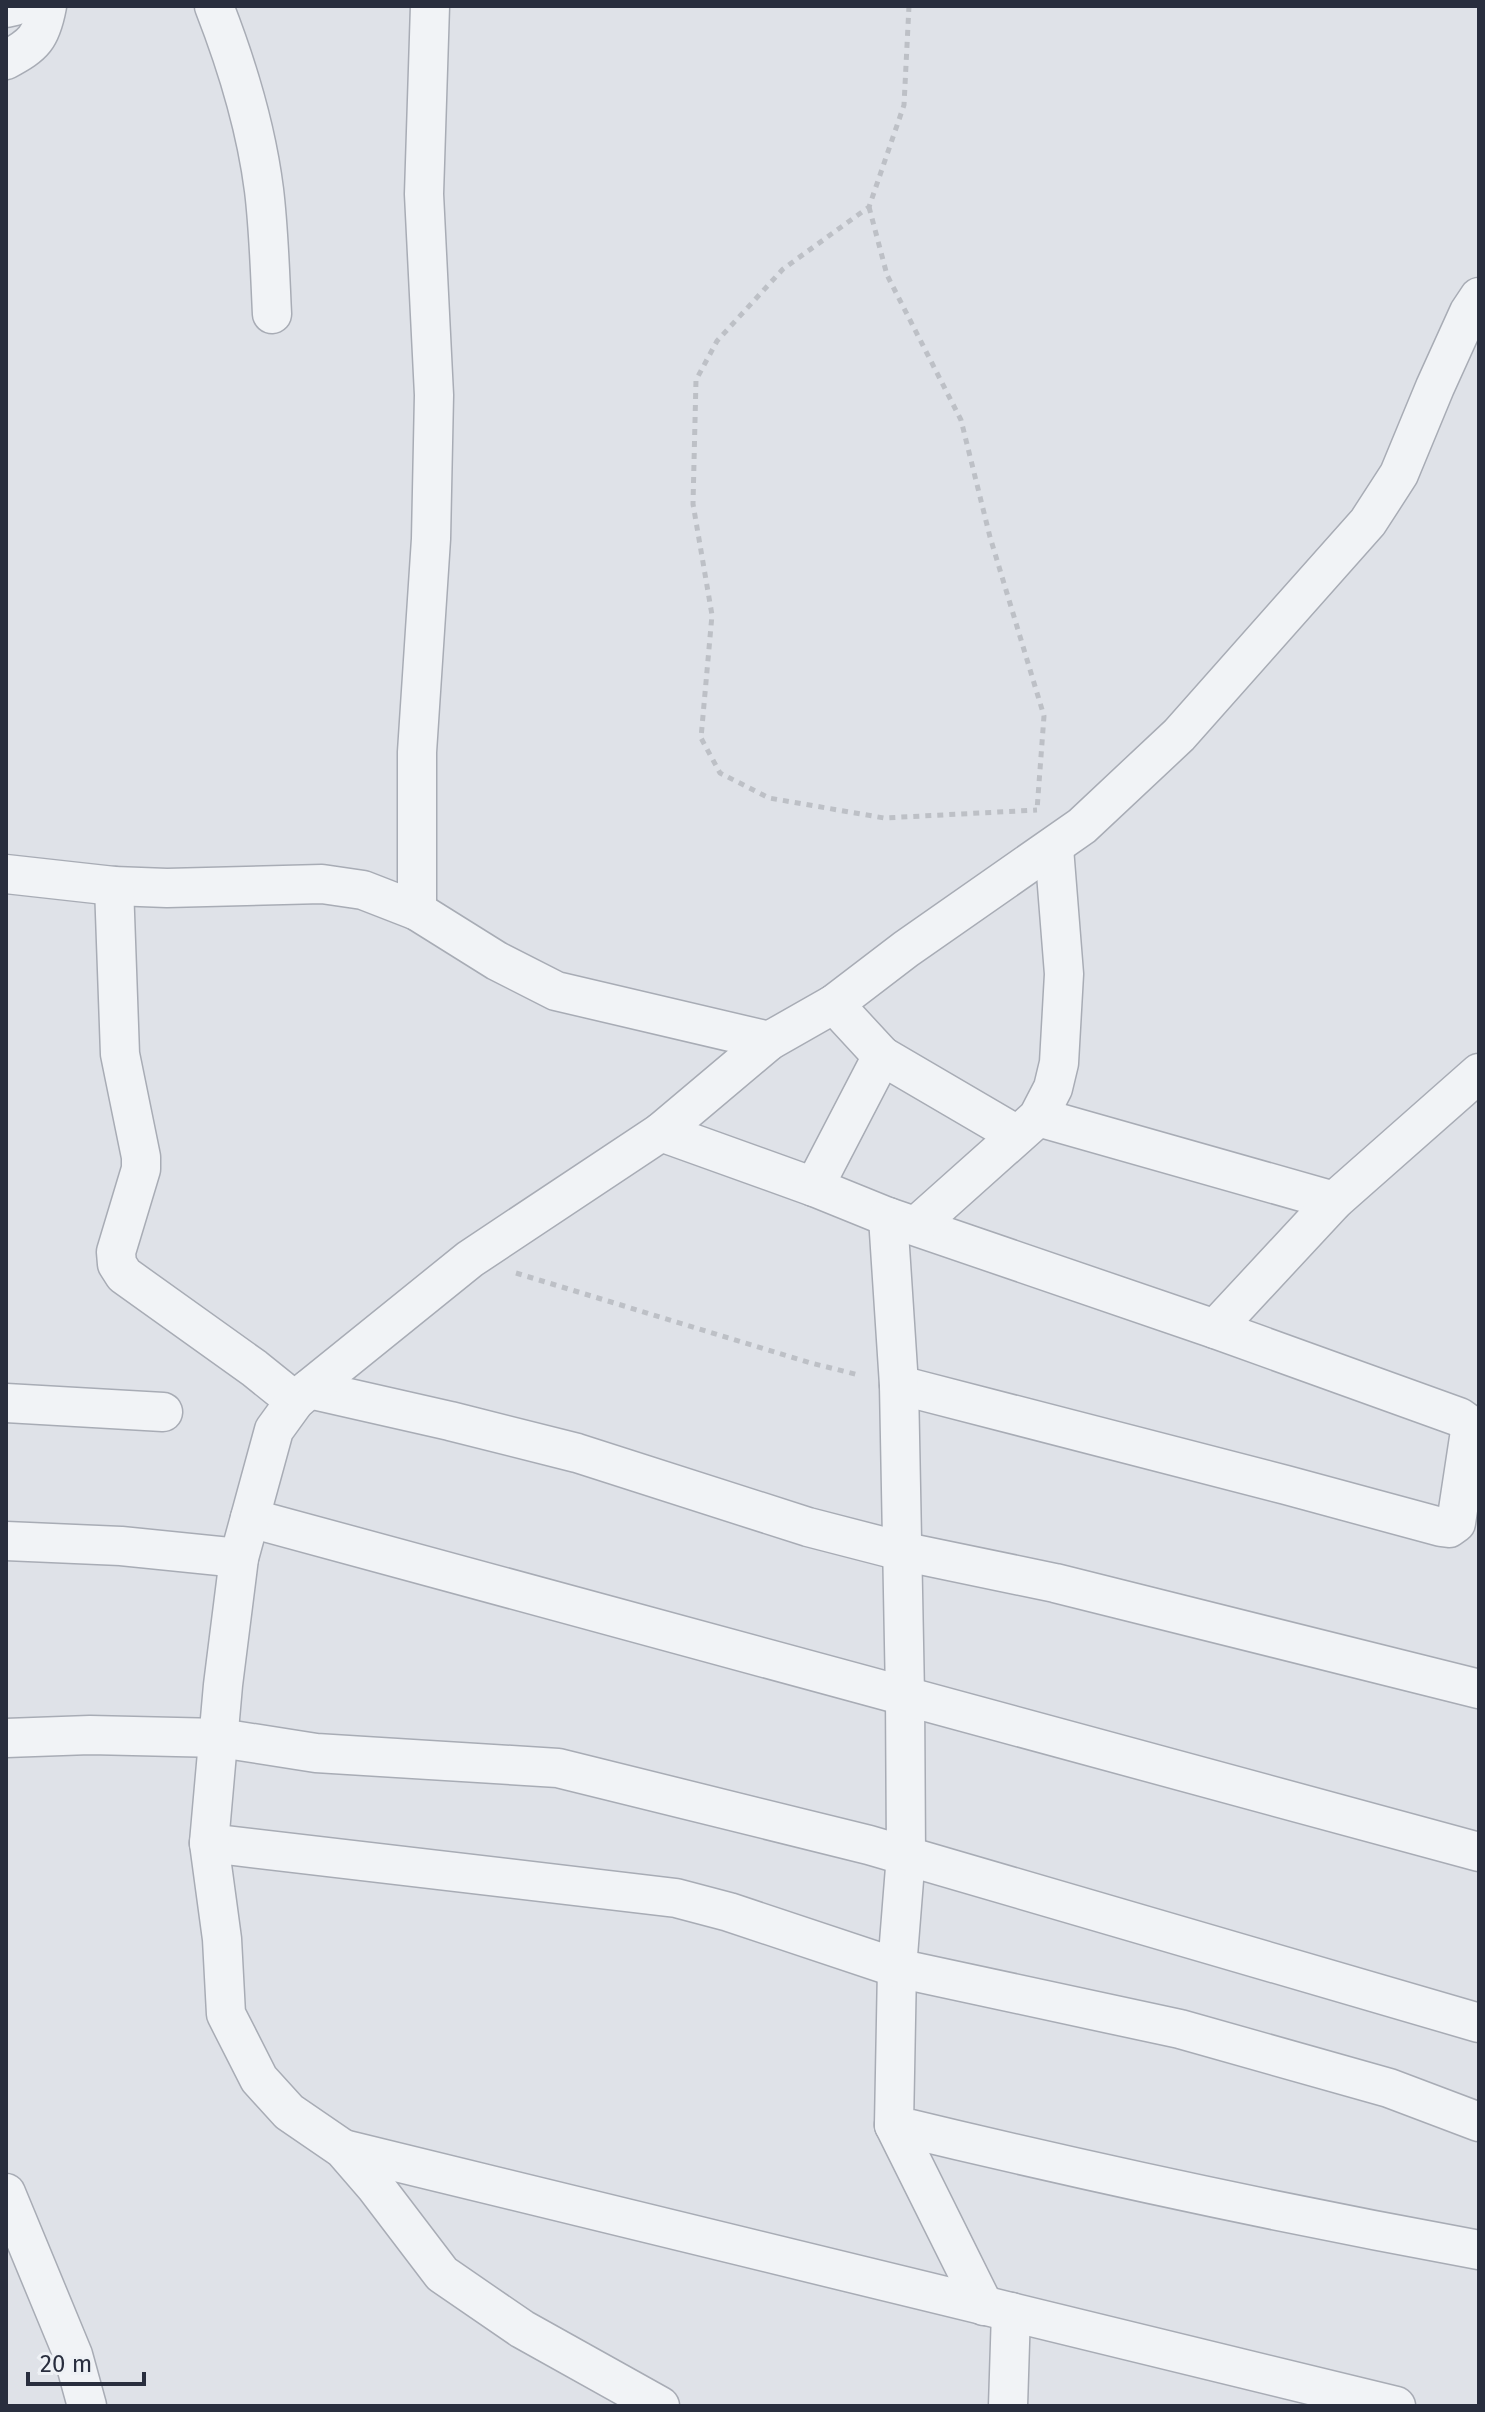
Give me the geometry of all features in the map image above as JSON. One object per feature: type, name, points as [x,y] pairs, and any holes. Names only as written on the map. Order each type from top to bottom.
[{"type":"street","points":[[6,8],[15,6]]},
{"type":"street","points":[[6,60],[30,47],[38,36],[47,6]]},
{"type":"street","points":[[214,6],[232,53],[254,136],[264,190],[272,314]]},
{"type":"street","points":[[417,911],[417,752],[431,539],[434,395],[424,194],[430,6]]},
{"type":"street","points":[[660,2406],[522,2329],[442,2274],[343,2149],[289,2112],[259,2079],[226,2014],[222,1939],[209,1843],[223,1685],[239,1558],[274,1430],[302,1395],[470,1259],[661,1132],[769,1041],[834,1004],[906,949],[1048,852],[1082,826],[1179,735],[1368,522],[1399,474],[1435,387],[1479,297]]},
{"type":"street","points":[[902,1221],[1027,1126],[1053,1088],[1059,1063],[1064,974],[1048,852]]},
{"type":"street","points":[[6,874],[114,886],[167,888],[322,884],[363,890],[417,911],[497,961],[556,991],[769,1041]]},
{"type":"street","points":[[114,886],[120,1054],[141,1157],[141,1169],[116,1252],[117,1264],[124,1275],[241,1359],[302,1395],[450,1421],[577,1453],[808,1527],[901,1551],[1055,1583],[1479,1689]]},
{"type":"street","points":[[834,1004],[882,1056],[1027,1126],[1334,1201]]},
{"type":"street","points":[[814,1187],[882,1056]]},
{"type":"street","points":[[1215,1329],[1334,1201],[1479,1073]]},
{"type":"street","points":[[661,1132],[902,1221],[1215,1329],[1466,1422],[1470,1431],[1456,1523],[1441,1527],[899,1385]]},
{"type":"street","points":[[902,1221],[899,1385],[906,1855],[897,1968],[894,2125],[998,2309],[1008,2406]]},
{"type":"street","points":[[6,1403],[163,1412]]},
{"type":"street","points":[[250,1518],[1479,1852]]},
{"type":"street","points":[[6,1541],[121,1546],[239,1558]]},
{"type":"street","points":[[6,1738],[90,1735],[220,1738],[316,1753],[558,1768],[906,1855],[1479,2023]]},
{"type":"street","points":[[209,1843],[676,1898],[729,1912],[897,1968],[1180,2029],[1389,2088],[1479,2122]]},
{"type":"street","points":[[894,2125],[1350,2226],[1479,2250]]},
{"type":"street","points":[[343,2149],[1396,2406]]},
{"type":"street","points":[[8,2203],[73,2355],[87,2406]]},
{"type":"path","points":[[909,6],[904,105],[869,207],[887,275],[961,420],[990,537],[1044,716],[1037,810],[1048,852]]},
{"type":"path","points":[[869,207],[783,269],[717,341],[696,380],[693,504],[712,615],[701,738],[720,773],[769,798],[884,818],[1037,810]]},
{"type":"path","points":[[470,1259],[811,1363],[899,1385]]}]
